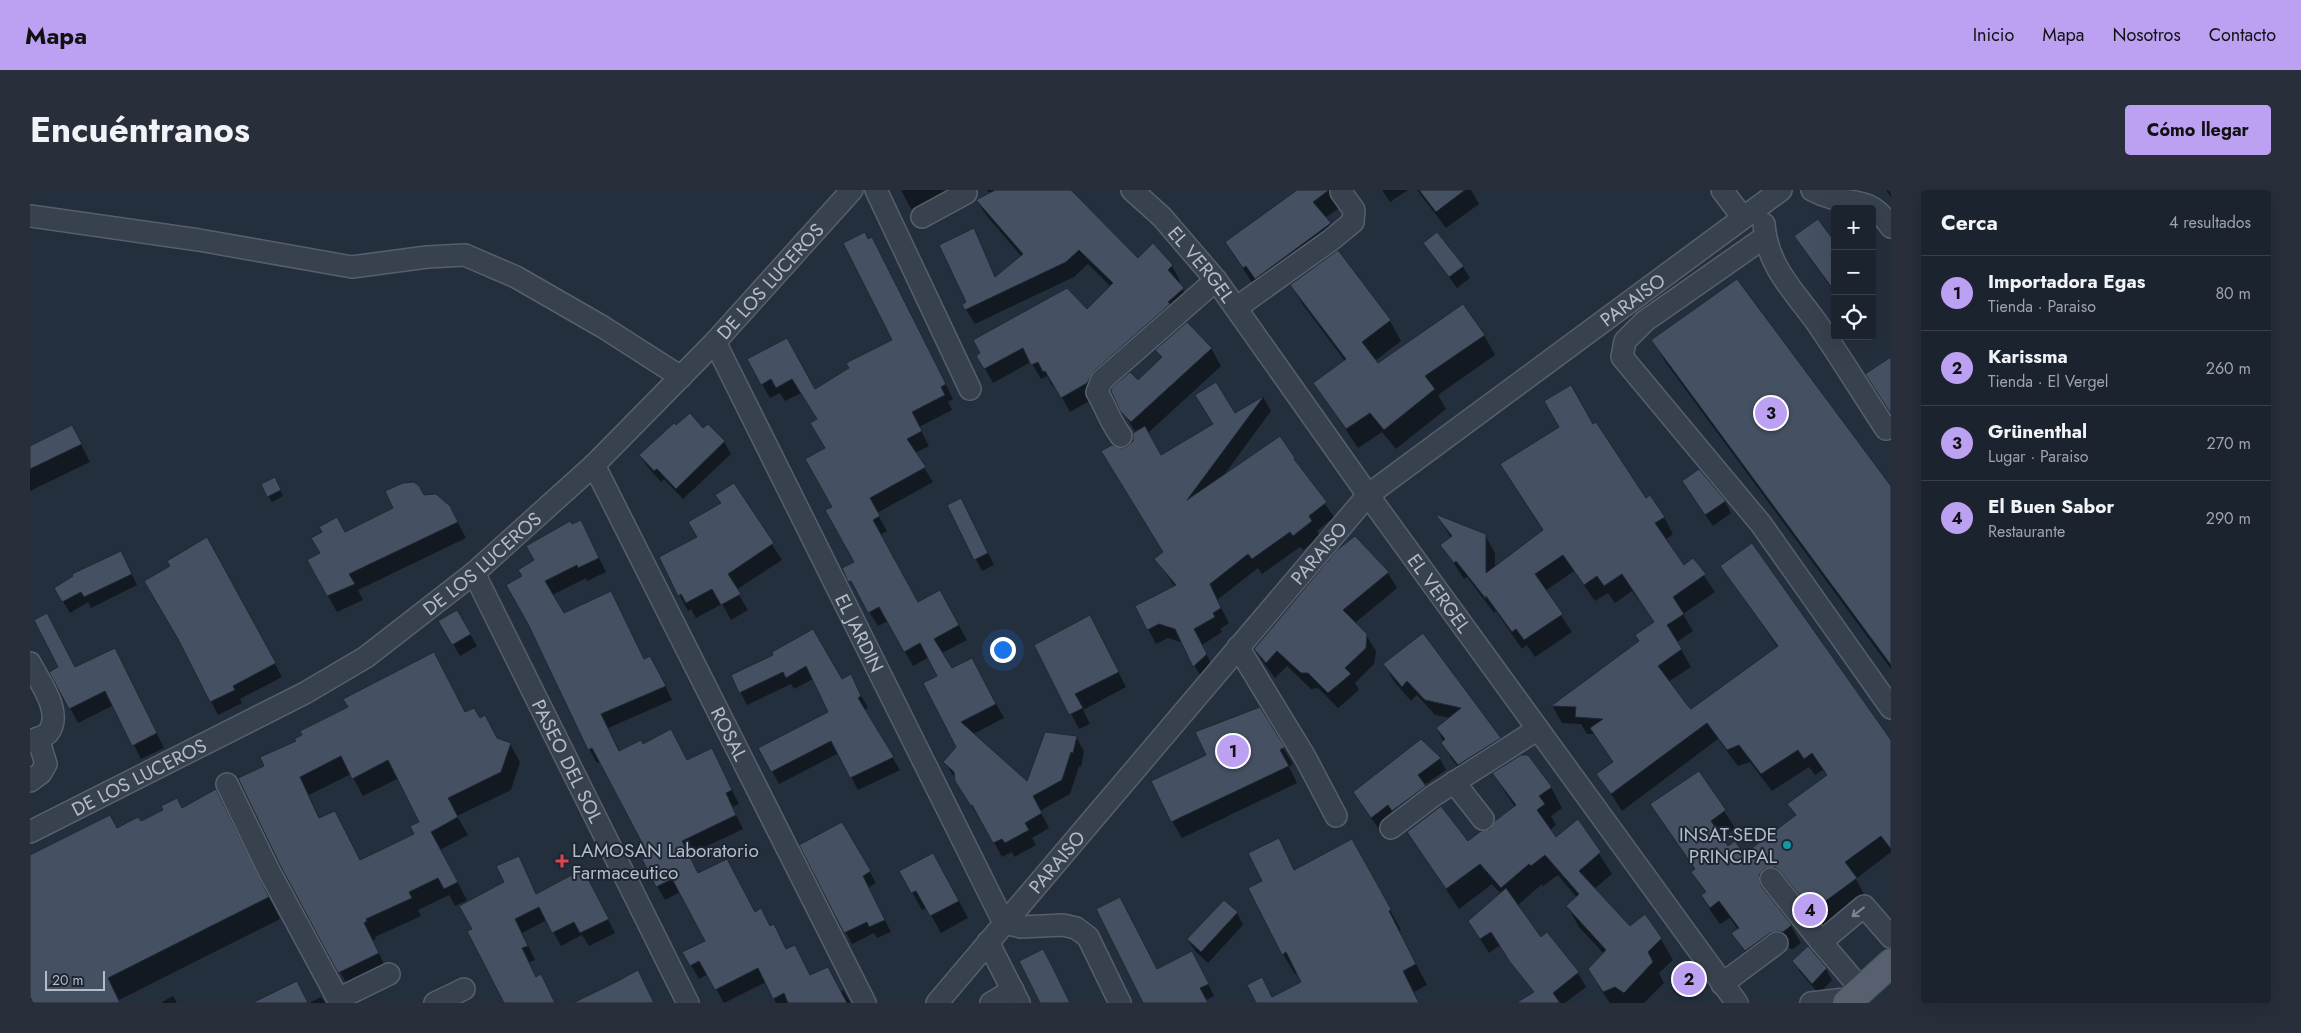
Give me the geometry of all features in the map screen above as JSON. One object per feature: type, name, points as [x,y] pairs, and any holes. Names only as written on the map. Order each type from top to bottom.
[{"type":"main road","points":[[1854,997],[1891,963]]},
{"type":"street","name":"DE LOS LUCEROS","points":[[30,832],[305,693],[366,657],[474,574],[594,466],[715,342],[852,190]]},
{"type":"street","points":[[876,190],[970,389]]},
{"type":"street","points":[[922,217],[966,192],[964,190]]},
{"type":"street","name":"EL VERGEL","points":[[1132,190],[1162,217],[1216,280],[1368,495],[1737,1003]]},
{"type":"street","points":[[1722,190],[1743,218]]},
{"type":"street","name":"PARAISO","points":[[937,1003],[1368,495],[1781,190]]},
{"type":"street","points":[[1812,190],[1824,197],[1864,198],[1882,210],[1891,227]]},
{"type":"street","points":[[1236,308],[1331,240],[1352,222],[1354,210],[1341,192]]},
{"type":"street","points":[[1763,204],[1765,236],[1769,255],[1783,279],[1817,324],[1886,429]]},
{"type":"street","points":[[30,216],[199,240],[352,267],[427,257],[465,255],[524,282],[603,327],[681,377]]},
{"type":"street","points":[[1765,236],[1645,321],[1625,341],[1622,357],[1761,524],[1891,708]]},
{"type":"street","points":[[1121,436],[1110,422],[1106,406],[1097,392],[1102,380],[1216,280]]},
{"type":"street","name":"EL JARDIN","points":[[715,342],[1004,923]]},
{"type":"street","name":"ROSAL","points":[[594,466],[865,1003]]},
{"type":"street","name":"PASEO DEL SOL","points":[[474,574],[688,1003]]},
{"type":"street","points":[[1238,647],[1305,757],[1336,816]]},
{"type":"street","points":[[30,663],[52,706],[54,721],[47,734],[34,740],[46,764],[41,772],[30,781]]},
{"type":"street","points":[[1391,828],[1454,782],[1538,730]]},
{"type":"street","points":[[1454,782],[1483,818]]},
{"type":"street","points":[[227,784],[269,871],[339,1001],[389,974]]},
{"type":"street","points":[[1771,879],[1821,942],[1854,997],[1812,1003]]},
{"type":"street","points":[[1821,942],[1864,906],[1891,937]]},
{"type":"street","points":[[1004,923],[1021,926],[1063,925],[1076,928],[1088,937],[1120,1003]]},
{"type":"street","points":[[988,942],[1016,997],[991,1003]]},
{"type":"street","points":[[1722,984],[1777,943]]},
{"type":"street","points":[[435,1003],[464,989]]},
{"type":"building","points":[[995,190],[1071,190],[1138,258],[1153,243],[1173,265],[1168,270],[1184,288],[1168,302],[1170,304],[1094,371],[1087,383],[1061,398],[1038,362],[1031,365],[1023,348],[984,369],[976,356],[980,353],[973,340],[1067,288],[1087,309],[1113,283],[1079,250],[1066,262],[965,310],[962,305],[966,302],[939,245],[974,228],[995,277],[1023,254],[976,200]]},
{"type":"building","points":[[1297,190],[1329,190],[1313,202],[1331,223],[1255,279],[1246,266],[1243,268],[1225,242]]},
{"type":"building","points":[[1419,190],[1465,190],[1436,212]]},
{"type":"building","points":[[1818,219],[1831,237],[1831,287],[1794,236]]},
{"type":"building","points":[[865,232],[868,239],[872,237],[946,384],[941,387],[945,395],[912,412],[922,431],[907,439],[926,467],[870,498],[880,516],[873,520],[918,602],[940,590],[959,625],[934,639],[952,668],[972,658],[996,704],[961,722],[1027,781],[1045,732],[1077,736],[1073,753],[1071,752],[1062,780],[1033,796],[1042,813],[1025,823],[1029,830],[1005,843],[1002,839],[993,843],[972,805],[955,781],[954,772],[943,762],[956,747],[923,683],[937,676],[920,643],[904,652],[879,607],[868,613],[851,581],[848,582],[842,568],[854,562],[825,510],[832,507],[805,459],[825,448],[810,423],[817,419],[792,379],[776,388],[771,379],[761,385],[747,359],[787,338],[815,389],[849,368],[846,363],[892,340],[843,243]]},
{"type":"building","points":[[1437,232],[1464,266],[1449,277],[1423,243]]},
{"type":"building","points":[[1338,250],[1391,320],[1362,342],[1378,363],[1463,304],[1485,335],[1425,376],[1435,389],[1384,430],[1370,413],[1346,429],[1313,383],[1346,359],[1290,285]]},
{"type":"building","points":[[1737,279],[1891,486],[1891,665],[1651,340]]},
{"type":"building","points":[[1187,322],[1212,348],[1131,422],[1120,411],[1111,391],[1112,387],[1130,372],[1138,380],[1162,357],[1155,350]]},
{"type":"building","points":[[1891,357],[1891,414],[1865,374]]},
{"type":"building","points":[[1216,382],[1235,413],[1264,396],[1187,500],[1280,436],[1294,459],[1327,502],[1309,516],[1312,521],[1293,536],[1290,532],[1252,559],[1248,554],[1210,584],[1221,608],[1213,613],[1215,617],[1194,629],[1207,654],[1193,667],[1175,629],[1159,624],[1147,630],[1135,606],[1176,585],[1154,559],[1163,552],[1101,451],[1112,445],[1122,448],[1128,446],[1133,441],[1133,433],[1145,426],[1161,455],[1213,424],[1195,395]]},
{"type":"building","points":[[1571,385],[1593,424],[1596,422],[1646,498],[1650,495],[1665,517],[1655,523],[1684,565],[1693,558],[1706,574],[1673,597],[1684,614],[1667,625],[1682,649],[1658,666],[1688,706],[1691,709],[1778,646],[1720,566],[1752,543],[1891,740],[1891,849],[1881,836],[1845,862],[1857,878],[1812,911],[1780,871],[1775,867],[1764,869],[1759,875],[1761,886],[1792,925],[1783,932],[1776,931],[1770,933],[1745,951],[1731,933],[1739,928],[1719,901],[1710,908],[1701,895],[1706,892],[1691,872],[1695,869],[1650,804],[1699,771],[1726,810],[1711,821],[1728,846],[1735,841],[1744,854],[1796,815],[1787,804],[1827,775],[1812,753],[1804,759],[1798,750],[1761,774],[1739,745],[1727,750],[1707,723],[1611,794],[1596,774],[1613,762],[1590,728],[1603,719],[1575,717],[1576,707],[1551,706],[1639,641],[1635,635],[1654,622],[1622,574],[1604,586],[1597,576],[1584,585],[1563,555],[1535,574],[1563,614],[1524,640],[1516,629],[1512,632],[1486,596],[1486,599],[1456,561],[1454,563],[1440,545],[1452,536],[1435,514],[1486,534],[1486,573],[1543,530],[1500,464],[1559,427],[1544,401]]},
{"type":"building","points":[[690,413],[703,428],[708,424],[725,441],[676,489],[657,469],[654,471],[639,455],[674,423],[676,425]]},
{"type":"building","points":[[72,425],[82,444],[30,469],[30,446]]},
{"type":"building","points":[[1699,469],[1726,501],[1705,515],[1682,481]]},
{"type":"building","points":[[275,477],[281,490],[267,497],[261,484]]},
{"type":"building","points":[[414,482],[419,486],[424,495],[436,494],[450,506],[458,522],[349,574],[355,584],[327,596],[307,560],[320,553],[311,538],[322,532],[319,527],[337,517],[345,532],[393,508],[385,491],[403,483]]},
{"type":"building","points":[[734,483],[774,543],[728,574],[741,594],[721,605],[712,589],[686,603],[681,594],[678,596],[659,557],[697,537],[688,522],[721,503],[715,495]]},
{"type":"building","points":[[961,498],[988,553],[974,560],[947,505]]},
{"type":"building","points":[[581,520],[599,558],[578,568],[577,565],[545,581],[564,613],[611,591],[644,659],[650,656],[666,686],[601,714],[619,751],[641,740],[643,744],[671,729],[687,760],[712,748],[732,790],[726,793],[736,815],[682,841],[698,873],[727,859],[755,912],[761,908],[770,926],[774,924],[786,949],[795,945],[810,975],[828,967],[847,1003],[788,1003],[784,993],[773,999],[758,968],[715,990],[699,961],[690,966],[682,952],[705,941],[672,879],[656,887],[642,859],[649,856],[592,748],[588,750],[528,624],[506,585],[522,576],[518,570],[534,560],[526,546],[570,521],[572,524]]},
{"type":"building","points":[[1355,536],[1389,572],[1343,610],[1367,634],[1366,648],[1345,668],[1351,674],[1328,693],[1308,673],[1301,673],[1277,651],[1266,663],[1254,649],[1337,550]]},
{"type":"building","points":[[207,537],[276,663],[233,686],[235,690],[210,702],[178,639],[144,581],[170,566],[167,561]]},
{"type":"building","points":[[121,551],[132,574],[84,597],[81,592],[62,602],[54,588],[73,576],[72,574]]},
{"type":"building","points":[[457,610],[471,634],[452,645],[438,621]]},
{"type":"building","points":[[47,613],[75,667],[115,648],[157,733],[132,746],[105,691],[69,709],[49,672],[58,667],[34,620]]},
{"type":"building","points":[[1090,615],[1119,672],[1075,694],[1083,708],[1069,715],[1034,645]]},
{"type":"building","points":[[813,629],[842,679],[851,674],[861,696],[858,698],[894,757],[850,778],[831,741],[771,772],[758,748],[828,712],[806,666],[786,678],[783,672],[739,693],[731,675],[773,655],[772,652]]},
{"type":"building","points":[[1423,633],[1501,738],[1458,765],[1441,743],[1445,739],[1436,728],[1461,708],[1425,700],[1407,681],[1402,687],[1383,664]]},
{"type":"building","points":[[434,652],[465,712],[474,708],[480,718],[485,715],[497,738],[511,743],[501,772],[448,798],[458,817],[431,832],[458,882],[444,889],[438,878],[409,892],[412,898],[366,919],[367,921],[364,923],[379,953],[338,973],[280,865],[238,778],[264,766],[260,757],[296,741],[294,739],[302,735],[300,731],[348,707],[343,699]],"holes":[[[341,756],[352,779],[388,760],[419,822],[410,826],[414,834],[360,860],[335,811],[319,818],[300,777]]]},
{"type":"building","points":[[1260,707],[1285,747],[1280,750],[1289,766],[1171,822],[1151,781],[1206,755],[1195,732]]},
{"type":"building","points":[[1421,739],[1441,758],[1418,775],[1426,786],[1392,811],[1388,805],[1371,818],[1353,792]]},
{"type":"building","points":[[1521,755],[1528,755],[1552,787],[1539,796],[1545,804],[1537,810],[1556,837],[1578,819],[1601,852],[1579,871],[1630,926],[1645,914],[1662,938],[1648,952],[1653,962],[1624,993],[1615,987],[1603,992],[1588,969],[1606,950],[1566,906],[1579,894],[1545,855],[1531,866],[1529,864],[1501,888],[1480,864],[1446,889],[1407,832],[1441,806],[1468,841],[1481,831],[1490,829],[1495,821],[1516,805],[1492,773]]},
{"type":"building","points":[[216,789],[269,897],[108,978],[120,1003],[33,1003],[30,997],[30,855],[110,815],[117,828],[138,817],[141,821],[163,810],[161,806],[177,798],[182,808]]},
{"type":"building","points":[[842,822],[871,871],[863,876],[885,920],[869,927],[867,922],[844,933],[799,845]]},
{"type":"building","points":[[1279,838],[1294,870],[1352,839],[1391,909],[1389,911],[1416,964],[1403,971],[1419,1003],[1256,1003],[1247,985],[1262,977],[1272,997],[1301,982],[1286,952],[1282,955],[1248,888],[1262,881],[1248,853]]},
{"type":"building","points":[[933,853],[959,901],[930,916],[916,891],[911,893],[899,871]]},
{"type":"building","points":[[519,856],[536,894],[583,869],[609,919],[580,933],[574,922],[552,933],[539,907],[515,919],[528,946],[522,948],[536,977],[541,974],[555,1003],[504,1003],[467,931],[472,929],[459,906],[504,882],[496,866]]},
{"type":"building","points":[[1506,888],[1541,937],[1547,932],[1579,972],[1553,993],[1560,1003],[1516,1003],[1534,992],[1510,962],[1491,932],[1480,939],[1468,921]]},
{"type":"building","points":[[1120,897],[1157,969],[1192,951],[1209,984],[1200,988],[1208,1003],[1143,1003],[1096,909]]},
{"type":"building","points":[[1224,900],[1238,912],[1201,952],[1187,939]]},
{"type":"building","points":[[1808,946],[1827,968],[1812,984],[1792,961]]},
{"type":"building","points":[[1043,949],[1070,1003],[1040,1003],[1019,961]]},
{"type":"building","points":[[1688,966],[1701,981],[1689,991],[1676,976]]},
{"type":"building","points":[[638,970],[654,1003],[573,1003],[616,982]]},
{"type":"building","points":[[297,981],[308,1003],[252,1003]]},
{"type":"place","name":"Grünenthal","points":[[1771,413]]},
{"type":"place","name":"Importadora Egas","points":[[1233,751]]},
{"type":"place","name":"INSAT-SEDE PRINCIPAL","points":[[1787,845]]},
{"type":"place","name":"LAMOSAN Laboratorio Farmaceutico","points":[[562,861]]},
{"type":"place","name":"El Buen Sabor","points":[[1810,910]]},
{"type":"place","name":"Karissma","points":[[1689,979]]}]
